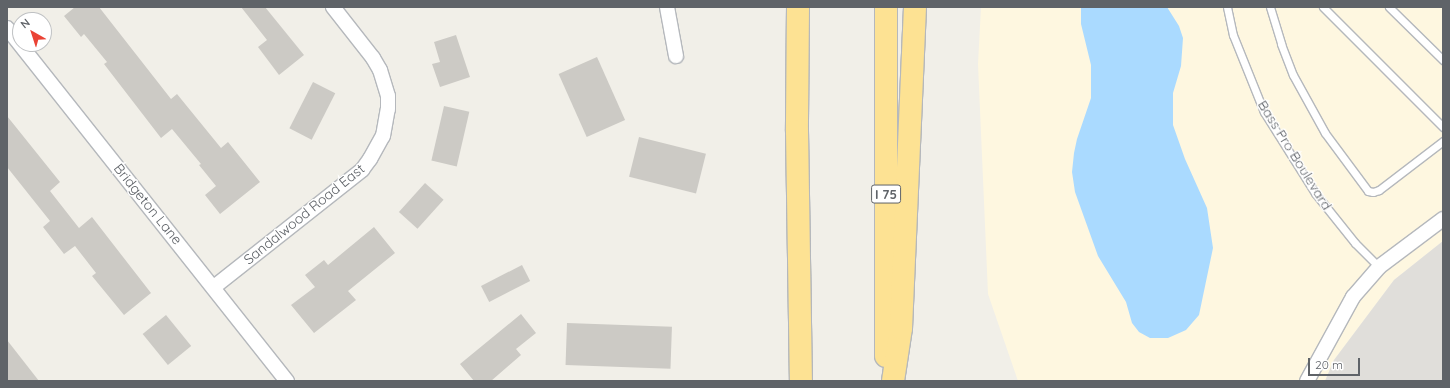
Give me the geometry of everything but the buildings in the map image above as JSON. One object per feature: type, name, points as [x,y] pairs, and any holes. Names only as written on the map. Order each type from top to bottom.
[{"type":"highway","points":[[783,7],[785,75],[788,103],[797,131]]},
{"type":"highway","points":[[798,7],[797,131],[801,381]]},
{"type":"highway","name":"I 75","points":[[886,7],[886,381]]},
{"type":"highway","points":[[893,381],[902,320],[915,7]]},
{"type":"street","name":"Sandalwood Road East","points":[[214,287],[362,170],[374,153],[383,136],[388,109],[388,96],[380,70],[373,58],[333,7]]},
{"type":"street","points":[[667,7],[676,56]]},
{"type":"street","name":"Bridgeton Lane","points":[[7,28],[214,287],[287,381]]},
{"type":"street","points":[[1307,381],[1353,297],[1379,267],[1443,219]]},
{"type":"lane","name":"Bass Pro Boulevard","points":[[1227,7],[1233,35],[1264,112],[1315,193],[1355,243],[1379,267]]},
{"type":"lane","points":[[1270,7],[1281,44],[1294,75],[1325,133],[1368,191],[1373,192],[1379,190],[1443,142]]},
{"type":"lane","points":[[1323,7],[1443,128]]},
{"type":"lane","points":[[1389,7],[1443,60]]},
{"type":"shaded area","points":[[981,7],[1443,7],[1443,241],[1394,280],[1334,360],[1325,381],[1018,381],[988,294],[978,64]]},
{"type":"shaded area","points":[[1443,241],[1443,381],[1325,381],[1334,360],[1394,280]]},
{"type":"water","points":[[1081,7],[1167,7],[1179,26],[1183,38],[1181,66],[1173,93],[1173,125],[1185,159],[1207,208],[1213,248],[1199,315],[1186,330],[1168,338],[1150,338],[1139,332],[1132,323],[1126,302],[1098,256],[1075,192],[1072,172],[1074,153],[1077,139],[1091,98],[1091,65],[1081,24]]}]
